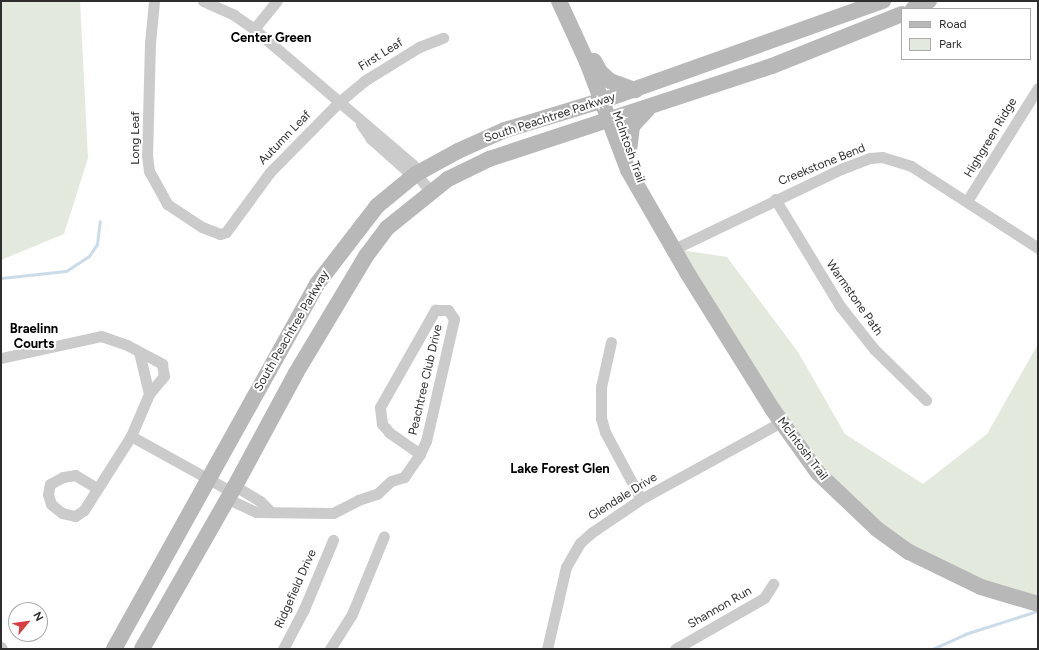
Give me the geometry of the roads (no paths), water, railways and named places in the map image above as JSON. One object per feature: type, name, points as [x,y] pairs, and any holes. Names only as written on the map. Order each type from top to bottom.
[{"type":"main road","name":"McIntosh Trail","points":[[559,1],[591,62],[624,150],[648,203],[674,249],[781,422],[823,478],[877,529],[909,552],[981,587],[1038,604]]},
{"type":"main road","name":"South Peachtree Parkway","points":[[114,649],[317,284],[377,206],[416,174],[458,151],[505,130],[606,100],[883,1]]},
{"type":"main road","points":[[915,8],[929,1]]},
{"type":"main road","name":"South Peachtree Parkway","points":[[142,649],[232,492],[296,372],[366,256],[387,228],[448,179],[489,159],[649,108],[835,43],[901,14]]},
{"type":"main road","points":[[591,62],[610,82],[635,90]]},
{"type":"main road","points":[[566,111],[578,103],[586,91],[591,62]]},
{"type":"main road","points":[[585,128],[598,132],[624,150],[632,126],[649,108]]},
{"type":"street","name":"Long Leaf","points":[[154,1],[150,43],[147,154],[149,171],[154,183],[167,204],[202,227],[220,234],[226,232],[254,194]]},
{"type":"street","points":[[203,1],[234,15],[254,29],[338,103],[355,115],[371,139],[406,170],[416,174],[431,192]]},
{"type":"street","points":[[254,29],[277,1]]},
{"type":"street","name":"First Leaf","points":[[338,103],[364,81],[413,50],[443,38]]},
{"type":"street","name":"Highgreen Ridge","points":[[967,201],[1038,88]]},
{"type":"street","name":"Autumn Leaf","points":[[254,194],[270,172],[338,103]]},
{"type":"street","name":"Creekstone Bend","points":[[674,249],[775,199],[841,169],[870,158],[882,157],[911,166],[1038,248]]},
{"type":"street","name":"Warmstone Path","points":[[775,199],[840,306],[874,349],[926,400]]},
{"type":"street","name":"Peachtree Club Drive","points":[[209,480],[232,492],[256,512],[333,513],[358,500],[377,494],[391,481],[404,477],[420,454],[426,441],[454,318],[448,310],[435,310],[380,407],[382,424],[389,432],[420,454]]},
{"type":"street","points":[[1,358],[101,336],[127,345],[156,359],[165,371],[162,380],[149,394],[131,436],[98,488],[84,510],[75,516],[62,513],[51,504],[48,494],[50,484],[63,477],[75,475],[98,488]]},
{"type":"street","points":[[610,342],[601,388],[602,418],[605,432],[641,499]]},
{"type":"street","points":[[139,352],[149,394]]},
{"type":"street","name":"Glendale Drive","points":[[547,649],[561,580],[572,554],[590,533],[641,499],[781,422]]},
{"type":"street","points":[[131,436],[209,480]]},
{"type":"street","points":[[330,649],[352,614],[384,536]]},
{"type":"street","name":"Ridgefield Drive","points":[[283,649],[304,609],[333,540]]},
{"type":"street","name":"Shannon Run","points":[[674,649],[764,598],[773,584]]},
{"type":"waterway","points":[[1,278],[66,271],[89,256],[97,244],[100,221]]},
{"type":"waterway","points":[[932,649],[965,634],[1037,611]]},
{"type":"district","name":"Center Green","points":[[271,38]]},
{"type":"district","name":"Braelinn Courts","points":[[34,338]]},
{"type":"district","name":"Lake Forest Glen","points":[[560,469]]}]
